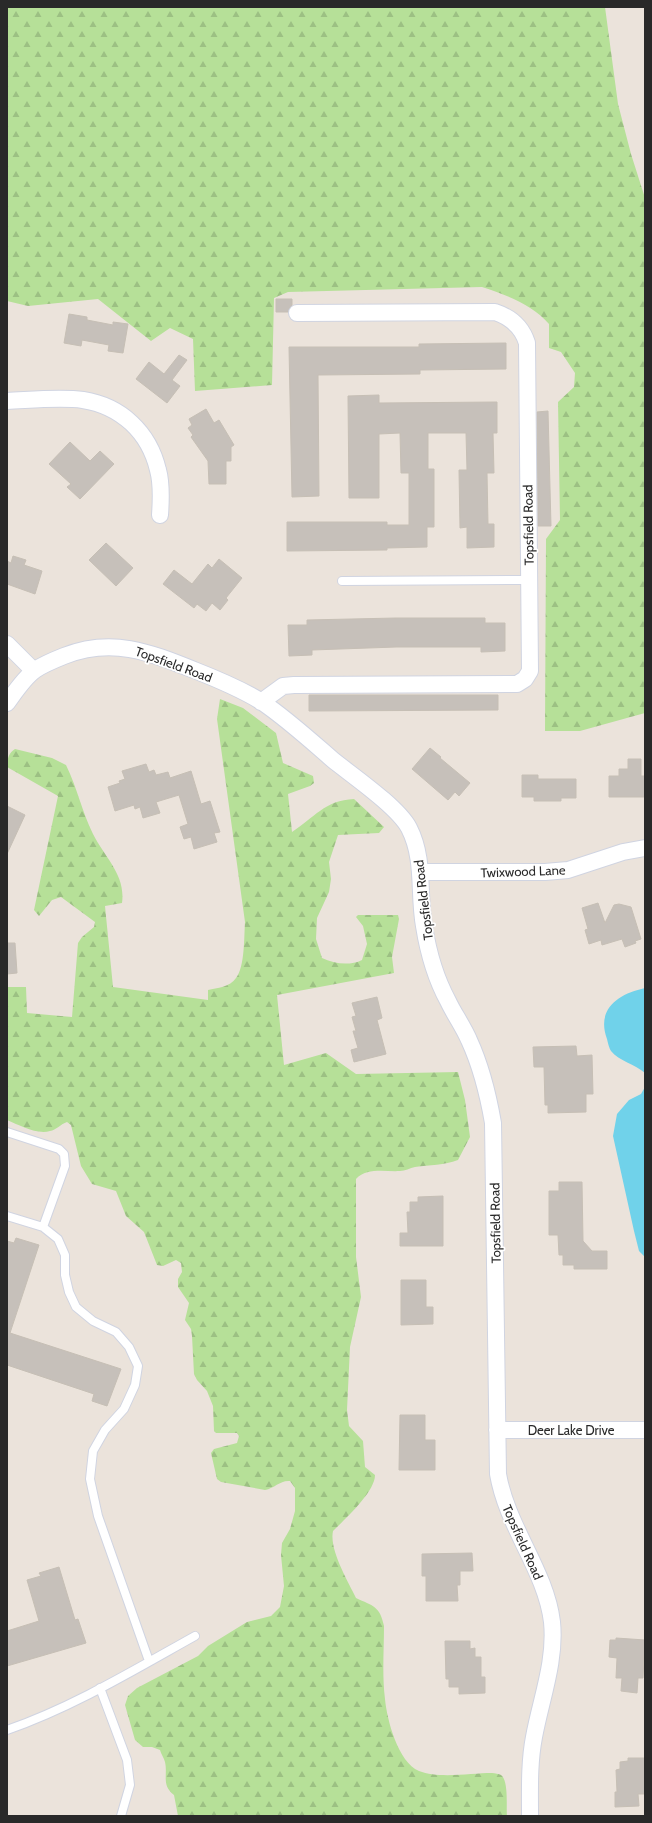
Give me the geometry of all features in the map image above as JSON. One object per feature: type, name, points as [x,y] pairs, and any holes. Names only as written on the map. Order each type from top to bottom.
[{"type":"street","name":"Topsfield Road","points":[[261,702],[283,686],[517,684],[525,680],[530,671],[527,343],[524,332],[505,315],[494,312],[297,313]]},
{"type":"street","points":[[7,400],[81,400],[99,403],[114,410],[127,419],[145,438],[159,471],[160,515]]},
{"type":"street","points":[[7,644],[34,671]]},
{"type":"street","name":"Topsfield Road","points":[[7,703],[34,671],[71,653],[97,647],[122,647],[144,651],[166,658],[212,677],[261,702],[282,717],[400,816],[409,827],[414,840],[421,872],[422,912],[428,945],[445,995],[468,1039],[476,1058],[487,1089],[493,1123],[498,1469],[501,1489],[514,1525],[543,1589],[552,1620],[553,1643],[532,1750],[530,1816]]},
{"type":"street","name":"Twixwood Lane","points":[[421,872],[545,872],[568,870],[623,852],[645,848]]},
{"type":"street","name":"Deer Lake Drive","points":[[497,1430],[645,1430]]},
{"type":"lane","points":[[342,581],[529,580]]},
{"type":"lane","points":[[7,1132],[59,1149],[64,1154],[65,1166],[43,1227]]},
{"type":"lane","points":[[7,1216],[43,1227],[58,1239],[65,1255],[65,1274],[76,1307],[93,1321],[116,1332],[129,1346],[138,1366],[135,1385],[124,1410],[105,1430],[93,1450],[90,1480],[98,1516],[149,1661]]},
{"type":"lane","points":[[7,1730],[29,1722],[100,1688],[195,1636]]},
{"type":"lane","points":[[100,1688],[127,1760],[130,1785],[121,1816]]},
{"type":"green space","points":[[7,7],[605,7],[618,104],[631,154],[645,198],[645,713],[580,731],[545,731],[546,539],[560,520],[558,402],[574,387],[575,373],[561,352],[549,348],[549,324],[535,311],[518,301],[482,287],[288,292],[274,298],[272,385],[195,391],[193,339],[170,328],[151,341],[98,299],[28,306],[7,301]]},
{"type":"green space","points":[[220,699],[243,708],[276,733],[283,763],[313,776],[314,783],[310,786],[288,794],[292,832],[327,806],[344,800],[354,799],[384,827],[379,833],[338,835],[329,862],[331,879],[329,892],[317,918],[316,939],[322,958],[342,964],[357,962],[362,960],[367,944],[363,926],[356,917],[358,915],[398,915],[399,919],[392,957],[394,973],[277,995],[284,1065],[326,1053],[356,1074],[458,1072],[465,1100],[470,1137],[458,1160],[442,1164],[415,1167],[402,1171],[371,1171],[360,1175],[356,1179],[356,1257],[361,1297],[350,1347],[347,1410],[349,1426],[363,1441],[365,1467],[375,1475],[374,1482],[365,1497],[333,1531],[333,1539],[336,1556],[356,1598],[378,1610],[382,1619],[384,1626],[383,1662],[386,1708],[395,1740],[405,1759],[419,1771],[436,1775],[492,1773],[501,1775],[504,1778],[506,1788],[507,1816],[178,1816],[174,1795],[166,1784],[166,1767],[160,1750],[152,1747],[143,1747],[135,1740],[125,1705],[128,1696],[137,1688],[198,1656],[208,1646],[247,1622],[271,1616],[280,1607],[284,1586],[281,1555],[282,1543],[290,1529],[295,1511],[295,1488],[290,1481],[283,1482],[265,1490],[221,1482],[217,1479],[211,1453],[214,1449],[237,1443],[239,1436],[237,1433],[216,1433],[214,1431],[213,1406],[207,1391],[197,1380],[194,1374],[191,1329],[185,1320],[189,1303],[178,1287],[178,1279],[182,1272],[181,1263],[176,1260],[163,1266],[157,1265],[144,1232],[126,1216],[116,1191],[92,1184],[81,1166],[71,1125],[67,1122],[52,1130],[39,1132],[7,1120],[7,987],[26,987],[27,1013],[72,1017],[78,943],[82,937],[94,927],[95,922],[61,897],[52,900],[39,916],[34,910],[58,796],[7,767],[7,762],[9,755],[15,749],[52,758],[66,765],[93,834],[118,875],[121,884],[122,903],[105,906],[113,987],[208,1000],[208,990],[223,987],[236,978],[241,967],[244,951],[245,922],[217,719]]},
{"type":"water","points":[[645,988],[645,1073],[618,1057],[611,1051],[604,1028],[604,1019],[607,1011],[618,999],[626,994]]},
{"type":"water","points":[[645,1087],[645,1257],[639,1251],[613,1136],[617,1114],[629,1100],[641,1094]]},
{"type":"building","points":[[276,299],[292,299],[292,305],[288,312],[276,312]]},
{"type":"building","points":[[69,314],[87,317],[87,320],[113,325],[113,322],[128,324],[123,353],[108,351],[109,345],[82,340],[81,346],[64,343]]},
{"type":"building","points":[[506,343],[506,369],[420,370],[420,374],[318,375],[319,496],[292,497],[289,347],[419,347],[419,344]]},
{"type":"building","points":[[179,355],[187,360],[172,380],[180,386],[167,403],[136,379],[149,362],[164,374]]},
{"type":"building","points":[[379,395],[379,403],[497,402],[497,433],[493,433],[494,473],[487,473],[488,524],[494,524],[494,547],[467,548],[467,527],[460,528],[459,470],[467,470],[466,433],[428,433],[428,469],[434,469],[434,527],[427,527],[427,547],[387,548],[387,550],[287,551],[287,522],[387,522],[387,525],[409,525],[409,473],[401,473],[400,433],[379,434],[379,498],[349,498],[348,396]]},
{"type":"building","points":[[206,409],[214,423],[219,420],[234,445],[231,447],[231,461],[226,461],[226,484],[209,484],[208,461],[191,437],[193,435],[188,428],[192,425],[189,419]]},
{"type":"building","points":[[548,411],[551,526],[538,526],[537,412]]},
{"type":"building","points":[[70,442],[90,461],[100,451],[114,464],[80,499],[67,487],[71,484],[49,464]]},
{"type":"building","points":[[106,543],[133,568],[116,586],[89,560]]},
{"type":"building","points":[[13,556],[26,560],[24,565],[42,571],[35,594],[7,584],[7,561],[11,563]]},
{"type":"building","points":[[219,559],[242,578],[226,598],[228,600],[220,610],[212,603],[206,611],[197,604],[194,608],[163,584],[174,570],[192,584],[208,564],[212,568]]},
{"type":"building","points":[[485,618],[485,623],[505,623],[505,651],[481,652],[481,647],[396,647],[312,650],[312,655],[289,656],[288,625],[307,625],[307,620]]},
{"type":"building","points":[[309,695],[498,695],[498,710],[309,711]]},
{"type":"building","points":[[430,748],[470,783],[459,796],[455,792],[448,800],[412,769]]},
{"type":"building","points":[[628,759],[641,759],[641,776],[645,776],[645,797],[609,797],[609,776],[619,776],[619,769],[628,769]]},
{"type":"building","points":[[146,764],[149,772],[154,770],[156,775],[168,772],[170,778],[191,771],[201,804],[210,801],[220,832],[214,833],[217,842],[194,849],[191,837],[184,839],[180,827],[188,824],[179,795],[156,802],[160,813],[143,818],[140,807],[135,809],[134,805],[115,811],[108,787],[120,783],[119,781],[125,779],[122,771]]},
{"type":"building","points":[[522,775],[538,775],[538,779],[576,779],[576,798],[561,798],[561,801],[534,801],[534,797],[522,797]]},
{"type":"building","points":[[7,806],[25,815],[7,854]]},
{"type":"building","points":[[598,903],[605,923],[614,905],[619,904],[631,907],[641,939],[635,941],[636,943],[625,947],[622,939],[602,945],[601,940],[589,944],[585,930],[588,929],[582,908]]},
{"type":"building","points":[[7,943],[15,943],[17,973],[7,974]]},
{"type":"building","points":[[377,997],[382,1018],[377,1020],[386,1054],[354,1062],[351,1050],[358,1048],[353,1031],[356,1031],[352,1017],[356,1016],[352,1003]]},
{"type":"building","points":[[576,1046],[577,1056],[592,1055],[593,1094],[586,1094],[586,1112],[548,1113],[548,1105],[545,1105],[544,1067],[534,1067],[533,1047]]},
{"type":"building","points":[[559,1182],[582,1182],[583,1241],[592,1251],[607,1251],[607,1269],[574,1269],[574,1265],[563,1265],[563,1255],[559,1255],[558,1235],[549,1235],[549,1191],[559,1191]]},
{"type":"building","points":[[443,1196],[443,1246],[400,1246],[400,1233],[408,1233],[407,1212],[410,1212],[410,1202],[418,1202],[418,1197]]},
{"type":"building","points":[[16,1238],[39,1245],[10,1333],[121,1369],[107,1406],[92,1401],[94,1394],[7,1365],[7,1241],[14,1243]]},
{"type":"building","points":[[401,1280],[426,1280],[426,1307],[433,1307],[433,1324],[401,1325]]},
{"type":"building","points":[[400,1415],[425,1415],[425,1440],[435,1440],[435,1470],[399,1470]]},
{"type":"building","points":[[472,1553],[473,1571],[460,1571],[460,1585],[457,1585],[458,1601],[426,1601],[426,1576],[422,1576],[422,1554]]},
{"type":"building","points":[[59,1567],[75,1620],[78,1619],[86,1643],[7,1666],[7,1631],[39,1621],[27,1580],[41,1576],[39,1573]]},
{"type":"building","points":[[616,1638],[645,1640],[643,1678],[638,1678],[637,1693],[621,1691],[622,1678],[616,1678],[617,1658],[609,1657],[610,1640],[616,1640]]},
{"type":"building","points":[[445,1641],[470,1641],[470,1649],[475,1648],[475,1657],[481,1657],[481,1677],[485,1677],[485,1693],[459,1694],[459,1687],[449,1687],[449,1679],[446,1679]]},
{"type":"building","points":[[628,1758],[645,1758],[645,1794],[638,1794],[639,1806],[615,1807],[615,1792],[617,1792],[616,1770],[620,1769],[620,1762],[628,1761]]}]
